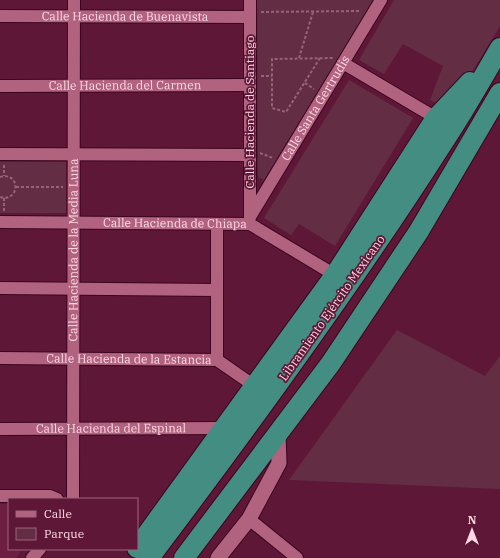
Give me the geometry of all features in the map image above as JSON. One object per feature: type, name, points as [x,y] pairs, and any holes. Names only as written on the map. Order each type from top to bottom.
[{"type":"highway","points":[[137,552],[223,428],[262,392],[436,118],[499,50]]},
{"type":"highway","name":"Libramiento Ejército Mexicano","points":[[137,552],[262,392],[350,283],[445,140],[499,50]]},
{"type":"highway","points":[[184,558],[330,363],[419,232],[500,93]]},
{"type":"street","name":"Calle Hacienda de la Media Luna","points":[[73,498],[74,0]]},
{"type":"street","name":"Calle Hacienda de Santiago","points":[[250,0],[255,14],[250,85],[255,154],[250,220]]},
{"type":"street","name":"Calle Santa Gertrudis","points":[[250,220],[340,60],[381,0]]},
{"type":"street","name":"Calle Hacienda de Buenavista","points":[[0,16],[255,14]]},
{"type":"street","points":[[340,60],[436,118]]},
{"type":"street","name":"Calle Hacienda del Carmen","points":[[0,86],[250,85]]},
{"type":"street","points":[[2,159],[73,154],[255,154]]},
{"type":"street","name":"Calle Hacienda de Chiapa","points":[[0,222],[217,224],[250,220],[335,275]]},
{"type":"street","points":[[217,224],[217,360]]},
{"type":"street","points":[[0,288],[217,290]]},
{"type":"street","name":"Calle Hacienda de la Estancia","points":[[0,358],[217,360],[262,392]]},
{"type":"street","name":"Calle Hacienda del Espinal","points":[[0,429],[223,428]]},
{"type":"street","points":[[218,558],[249,518],[279,463],[278,433]]},
{"type":"street","points":[[0,496],[50,496],[54,498]]},
{"type":"street","points":[[249,518],[297,558]]},
{"type":"street","points":[[32,558],[39,550]]},
{"type":"path","points":[[255,14],[364,11]]},
{"type":"path","points":[[299,59],[313,12]]},
{"type":"path","points":[[320,58],[286,112],[272,108],[272,59],[320,58],[340,60]]},
{"type":"path","points":[[260,76],[272,76]]},
{"type":"path","points":[[305,83],[316,91]]},
{"type":"path","points":[[255,154],[275,159]]},
{"type":"path","points":[[2,159],[4,176]]},
{"type":"path","points":[[0,177],[4,176],[11,178],[14,180],[16,187],[11,196],[4,198],[0,197]]},
{"type":"path","points":[[16,187],[63,187]]},
{"type":"path","points":[[4,198],[4,211]]},
{"type":"shaded area","points":[[0,504],[8,504],[8,550],[21,550],[16,558],[0,558]]},
{"type":"green space","points":[[257,0],[374,0],[264,180],[258,177]]},
{"type":"green space","points":[[394,0],[500,0],[500,26],[449,110],[430,100],[443,66],[403,44],[384,74],[359,60]]},
{"type":"green space","points":[[349,80],[413,118],[335,246],[299,224],[291,235],[264,218]]},
{"type":"green space","points":[[0,162],[66,162],[66,213],[0,213]]},
{"type":"green space","points":[[397,330],[485,376],[500,356],[500,489],[289,480]]}]
